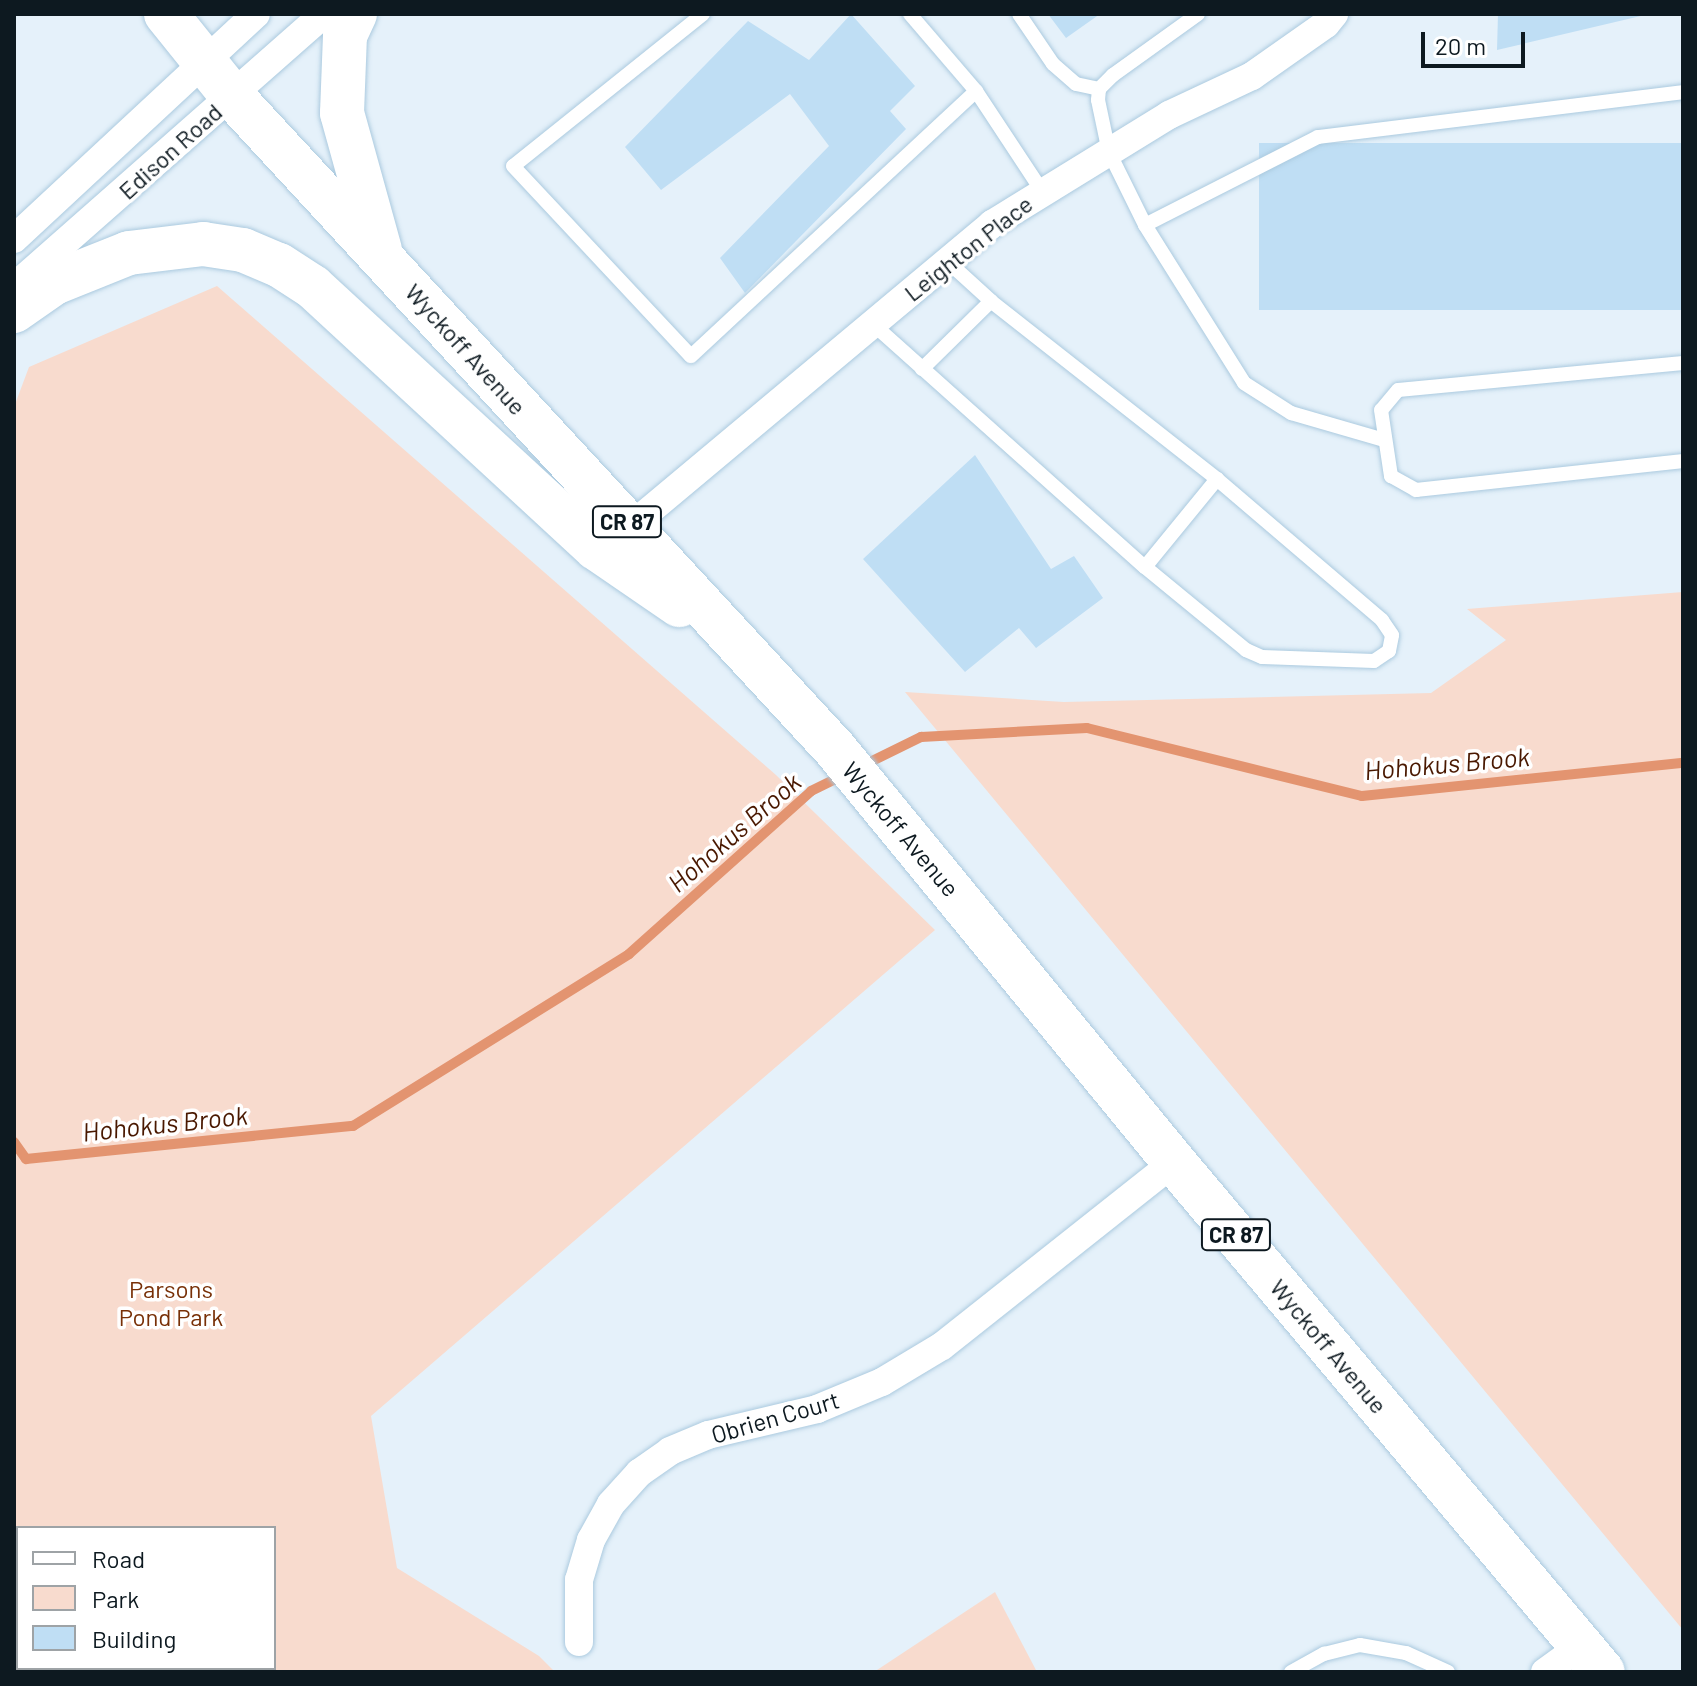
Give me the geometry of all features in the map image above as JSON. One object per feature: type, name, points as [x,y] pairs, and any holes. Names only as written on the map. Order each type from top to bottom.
[{"type":"main road","name":"Wyckoff Avenue","points":[[166,14],[232,96],[835,749],[1174,1162],[1592,1659]]},
{"type":"main road","points":[[355,14],[345,35],[342,113],[381,256]]},
{"type":"main road","points":[[14,311],[54,283],[129,253],[203,244],[243,250],[279,265],[313,287],[596,548],[735,642]]},
{"type":"street","name":"Edison Road","points":[[14,239],[256,14]]},
{"type":"street","name":"Edison Road","points":[[14,287],[324,14]]},
{"type":"street","name":"Leighton Place","points":[[631,526],[992,224],[1169,115],[1252,76],[1326,24],[1334,14]]},
{"type":"street","name":"Obrien Court","points":[[579,1642],[579,1580],[591,1540],[611,1504],[639,1473],[670,1451],[708,1435],[817,1409],[882,1382],[942,1346],[1174,1162]]},
{"type":"street","points":[[1545,1672],[1592,1659]]},
{"type":"lane","points":[[703,14],[513,166],[691,356],[976,91]]},
{"type":"lane","points":[[910,14],[976,91],[1042,191]]},
{"type":"lane","points":[[1019,14],[1053,64],[1076,84],[1099,89]]},
{"type":"lane","points":[[1198,14],[1113,75],[1099,89],[1098,100],[1109,152],[1145,225],[1244,383],[1291,413],[1384,440]]},
{"type":"lane","points":[[1145,225],[1318,137],[1683,92]]},
{"type":"lane","points":[[874,325],[1145,567],[1246,650],[1262,657],[1374,661],[1389,651],[1392,635],[1382,620],[1217,479],[991,301],[947,261]]},
{"type":"lane","points":[[922,369],[991,301]]},
{"type":"lane","points":[[1683,363],[1398,390],[1381,410],[1391,476],[1416,490],[1683,461]]},
{"type":"lane","points":[[1145,567],[1217,479]]},
{"type":"lane","points":[[1291,1672],[1324,1654],[1360,1645],[1406,1653],[1448,1672]]},
{"type":"green space","name":"Parsons Pond Park","points":[[217,286],[776,775],[935,930],[371,1416],[397,1568],[539,1656],[555,1672],[14,1672],[14,407],[29,367]]},
{"type":"green space","points":[[1683,592],[1683,1630],[905,692],[1064,702],[1431,693],[1506,640],[1467,609]]},
{"type":"green space","points":[[995,1592],[1037,1672],[874,1672]]},
{"type":"building","points":[[851,14],[915,86],[890,111],[906,129],[745,293],[720,258],[829,146],[790,94],[661,190],[625,147],[748,21],[809,60]]},
{"type":"building","points":[[1048,14],[1100,14],[1066,38]]},
{"type":"building","points":[[1498,14],[1644,14],[1645,15],[1497,50]]},
{"type":"building","points":[[1259,143],[1683,143],[1683,310],[1259,310]]},
{"type":"building","points":[[975,455],[1051,569],[1074,556],[1103,598],[1036,648],[1019,628],[965,672],[863,559]]},
{"type":"waterway","name":"Hohokus Brook","points":[[864,765],[921,737],[1087,728],[1362,796],[1683,763]]},
{"type":"waterway","name":"Hohokus Brook","points":[[14,1142],[26,1159],[353,1126],[629,954],[811,791],[842,776]]}]
